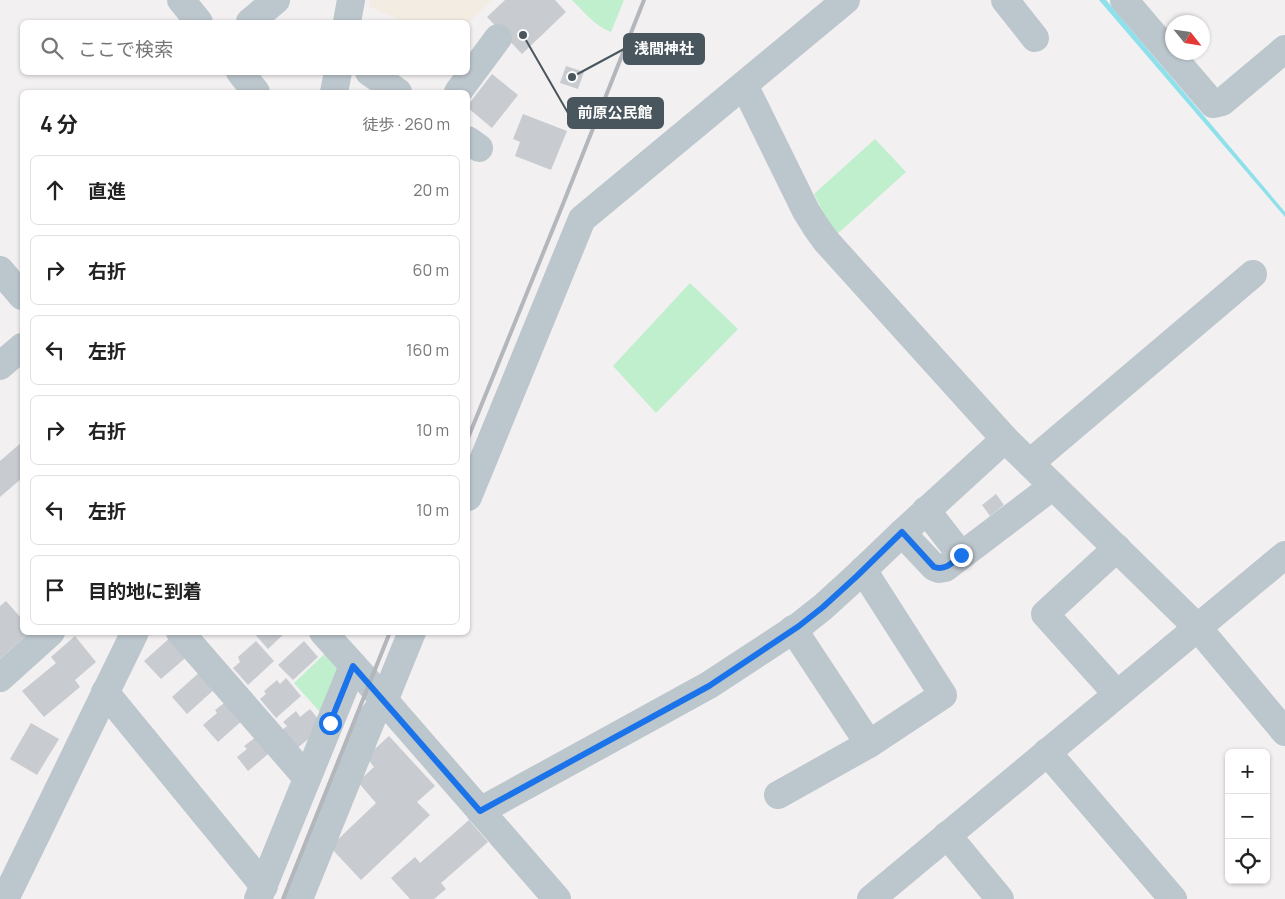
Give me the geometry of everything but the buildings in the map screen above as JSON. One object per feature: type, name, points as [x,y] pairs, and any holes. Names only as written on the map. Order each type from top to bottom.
[{"type":"street","points":[[181,0],[197,20]]},
{"type":"street","points":[[252,20],[276,0]]},
{"type":"street","points":[[347,20],[352,0]]},
{"type":"street","points":[[470,492],[582,219],[846,0]]},
{"type":"street","points":[[1005,0],[1035,38]]},
{"type":"street","points":[[1124,0],[1213,104],[1222,102],[1285,49]]},
{"type":"street","points":[[459,90],[498,38]]},
{"type":"street","points":[[242,75],[254,90]]},
{"type":"street","points":[[334,90],[337,75]]},
{"type":"street","points":[[373,75],[395,90]]},
{"type":"street","points":[[744,85],[806,211],[826,241],[1005,439],[1198,628],[1285,732]]},
{"type":"street","points":[[0,270],[20,294]]},
{"type":"street","points":[[1030,463],[1253,274]]},
{"type":"street","points":[[0,366],[20,349]]},
{"type":"street","points":[[480,811],[709,686],[793,630],[823,607],[902,532],[1005,439]]},
{"type":"street","points":[[902,532],[934,567],[939,569],[945,568],[1053,486]]},
{"type":"street","points":[[926,510],[961,555]]},
{"type":"street","points":[[1117,548],[1045,614],[1117,694]]},
{"type":"street","points":[[871,899],[1285,555]]},
{"type":"street","points":[[778,795],[869,744],[944,695],[863,570]]},
{"type":"street","points":[[793,630],[869,744]]},
{"type":"street","points":[[0,678],[48,635]]},
{"type":"street","points":[[5,899],[134,635]]},
{"type":"street","points":[[183,635],[308,778]]},
{"type":"street","points":[[326,635],[557,899]]},
{"type":"street","points":[[299,899],[373,716],[384,700],[411,635]]},
{"type":"street","points":[[106,692],[261,892],[353,666]]},
{"type":"street","points":[[1047,752],[1174,899]]},
{"type":"street","points":[[947,835],[1000,899]]},
{"type":"green space","points":[[572,0],[624,0],[611,32],[595,22]]},
{"type":"green space","points":[[875,139],[906,172],[835,236],[814,194]]},
{"type":"green space","points":[[690,283],[738,329],[656,413],[613,366]]},
{"type":"green space","points":[[334,645],[353,666],[330,723],[294,683]]},
{"type":"sand","points":[[370,0],[491,0],[470,22],[470,20],[401,20],[369,7]]},
{"type":"water","points":[[1099,0],[1106,0],[1285,212],[1285,217]]},
{"type":"railway","points":[[470,433],[644,0]]},
{"type":"railway","points":[[283,899],[389,635]]},
{"type":"place","name":"前原公民館","points":[[523,35]]},
{"type":"place","name":"浅間神社","points":[[572,77]]},
{"type":"route","points":[[330,723],[353,666],[480,811],[709,686],[799,626],[823,607],[902,532],[934,567],[939,569],[945,568],[961,555]]}]
